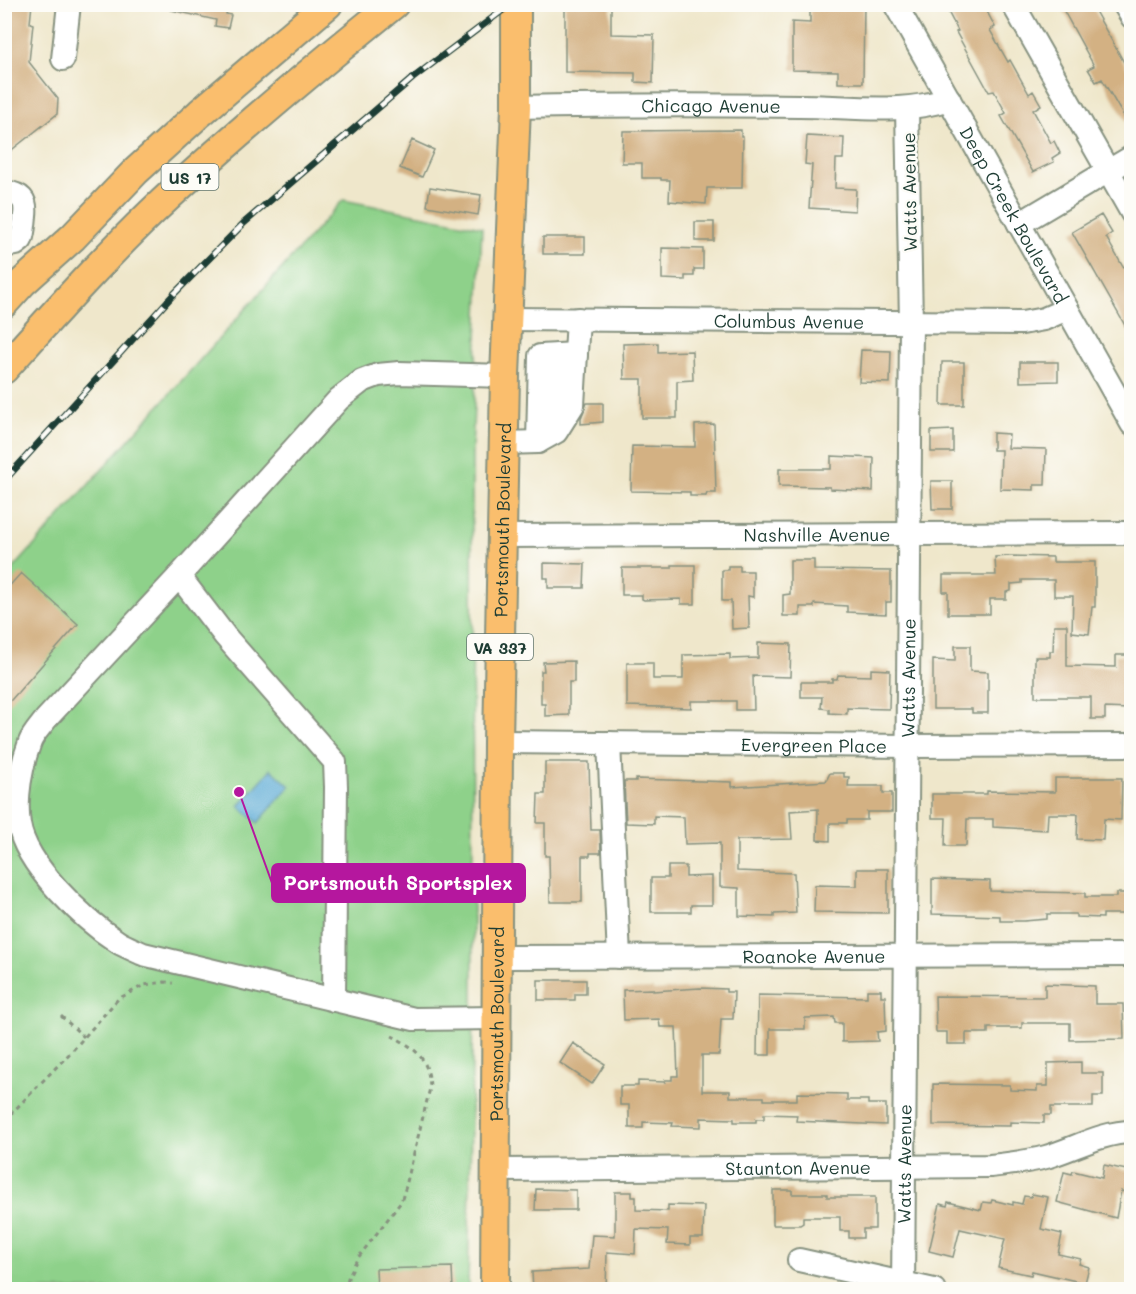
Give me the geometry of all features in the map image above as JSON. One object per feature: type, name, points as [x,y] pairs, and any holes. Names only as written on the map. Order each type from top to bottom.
[{"type":"main road","name":"US 17","points":[[4,303],[23,282],[73,237],[135,172],[200,113],[328,4]]},
{"type":"main road","name":"US 17","points":[[4,369],[68,298],[150,214],[253,120],[394,4]]},
{"type":"main road","name":"Portsmouth Boulevard","points":[[495,1290],[498,742],[505,382],[516,107],[516,4]]},
{"type":"street","points":[[63,59],[69,4]]},
{"type":"street","name":"Deep Creek Boulevard","points":[[895,4],[1131,424]]},
{"type":"street","points":[[1013,4],[1131,213]]},
{"type":"street","points":[[1124,4],[1131,17]]},
{"type":"street","name":"Watts Avenue","points":[[903,1286],[911,323],[907,109],[928,106],[949,99]]},
{"type":"street","name":"Chicago Avenue","points":[[516,107],[648,105],[907,109]]},
{"type":"street","points":[[1019,224],[1131,157]]},
{"type":"street","points":[[4,192],[21,196],[26,207],[21,240],[16,244],[4,245]]},
{"type":"street","name":"Columbus Avenue","points":[[507,319],[1022,323],[1044,319],[1067,309]]},
{"type":"street","points":[[504,442],[547,437],[573,405],[567,355],[578,319]]},
{"type":"street","points":[[547,437],[539,385],[540,357],[567,355]]},
{"type":"street","points":[[498,1018],[414,1019],[143,954],[119,942],[86,918],[40,870],[19,824],[20,779],[31,740],[46,719],[339,399],[362,381],[378,375],[399,373],[539,385]]},
{"type":"street","name":"Nashville Avenue","points":[[502,536],[1131,532]]},
{"type":"street","points":[[179,576],[225,636],[335,762],[334,1000]]},
{"type":"street","name":"Evergreen Place","points":[[498,742],[909,746],[1131,745]]},
{"type":"street","points":[[609,743],[619,957]]},
{"type":"street","name":"Roanoke Avenue","points":[[498,957],[1131,955]]},
{"type":"street","name":"Staunton Avenue","points":[[495,1170],[990,1166],[1022,1163],[1047,1157],[1104,1137],[1131,1132]]},
{"type":"street","points":[[799,1260],[903,1286],[934,1290]]},
{"type":"path","points":[[4,1120],[118,999],[144,985],[165,982],[176,984]]},
{"type":"path","points":[[61,1016],[84,1037]]},
{"type":"path","points":[[346,1290],[348,1278],[357,1259],[401,1202],[430,1088],[430,1075],[416,1050],[389,1034]]},
{"type":"green space","points":[[343,200],[482,227],[472,451],[473,1006],[468,1289],[5,1290],[5,578]]},
{"type":"water","points":[[271,769],[290,786],[258,823],[239,806]]},
{"type":"building","points":[[4,4],[32,4],[30,23],[33,24],[29,62],[58,99],[57,114],[4,156]]},
{"type":"building","points":[[172,4],[228,4],[226,14],[231,15],[228,28],[215,26],[216,20],[171,10]]},
{"type":"building","points":[[565,4],[611,4],[611,34],[654,35],[653,83],[635,82],[635,73],[565,72]]},
{"type":"building","points":[[810,4],[864,4],[863,83],[838,83],[838,71],[792,70],[792,22],[810,23]]},
{"type":"building","points":[[944,4],[983,4],[995,27],[990,30],[1008,62],[1010,60],[1029,94],[1033,91],[1041,105],[1033,110],[1051,143],[1054,141],[1060,153],[1052,158],[1054,162],[1033,172],[1001,116],[1006,113],[994,91],[989,92],[956,32],[958,31]]},
{"type":"building","points":[[1060,4],[1091,4],[1131,75],[1131,129],[1102,79],[1096,82],[1088,69],[1094,66]]},
{"type":"building","points":[[741,130],[741,136],[743,136],[742,188],[707,188],[706,204],[669,201],[670,180],[642,178],[642,163],[622,163],[623,131]]},
{"type":"building","points":[[807,136],[844,138],[843,159],[836,159],[835,188],[856,189],[855,211],[809,208],[812,165],[805,164]]},
{"type":"building","points":[[412,140],[434,150],[422,177],[400,168]]},
{"type":"building","points":[[430,187],[481,195],[478,215],[427,206]]},
{"type":"building","points":[[1101,215],[1112,233],[1106,237],[1123,267],[1131,262],[1131,336],[1072,232]]},
{"type":"building","points":[[695,222],[714,222],[714,241],[695,241]]},
{"type":"building","points":[[543,237],[585,237],[585,254],[543,254]]},
{"type":"building","points":[[662,248],[703,249],[703,269],[694,269],[694,276],[685,276],[685,280],[662,279]]},
{"type":"building","points":[[658,343],[658,352],[692,351],[693,380],[677,381],[677,418],[642,418],[642,379],[624,379],[623,344]]},
{"type":"building","points":[[861,350],[891,351],[890,383],[859,382]]},
{"type":"building","points":[[942,362],[964,362],[964,405],[941,405]]},
{"type":"building","points":[[1020,362],[1058,362],[1058,381],[1020,382]]},
{"type":"building","points":[[587,403],[603,403],[603,422],[581,424]]},
{"type":"building","points":[[714,424],[716,493],[707,493],[706,496],[690,496],[690,492],[631,491],[632,446],[695,447],[695,425]]},
{"type":"building","points":[[953,430],[953,452],[931,452],[931,431]]},
{"type":"building","points":[[993,433],[1009,434],[1008,448],[1046,449],[1045,485],[1034,485],[1034,490],[1000,489],[1001,450],[993,450]]},
{"type":"building","points":[[831,456],[874,458],[873,491],[779,486],[779,469],[831,469]]},
{"type":"building","points":[[931,481],[952,481],[952,509],[932,509]]},
{"type":"building","points":[[995,557],[1053,557],[1053,562],[1095,562],[1095,607],[1092,607],[1089,634],[1072,632],[1073,596],[1054,596],[1054,580],[1022,580],[1022,583],[1011,584],[1011,591],[1006,592],[1006,599],[990,599],[990,614],[948,614],[948,592],[943,592],[943,575],[996,575]]},
{"type":"building","points":[[790,560],[814,560],[814,570],[891,571],[891,602],[886,602],[886,614],[847,612],[847,606],[814,604],[814,607],[800,607],[800,616],[783,616],[783,595],[790,594]]},
{"type":"building","points":[[544,563],[585,564],[584,588],[548,588],[548,578],[544,578]]},
{"type":"building","points":[[672,565],[695,565],[695,604],[681,604],[681,599],[644,600],[642,595],[622,595],[622,568],[672,568]]},
{"type":"building","points":[[728,566],[740,566],[740,571],[753,571],[753,597],[748,596],[749,628],[732,629],[731,601],[722,601],[722,570],[728,570]]},
{"type":"building","points":[[21,573],[78,624],[4,708],[4,592]]},
{"type":"building","points":[[1054,625],[1067,625],[1067,666],[1116,667],[1116,655],[1130,655],[1131,705],[1129,709],[1105,708],[1105,719],[1091,719],[1091,697],[1035,697],[1035,657],[1050,657],[1050,651],[1053,651]]},
{"type":"building","points":[[758,643],[791,644],[790,677],[753,676],[754,710],[736,710],[736,701],[691,701],[691,708],[627,706],[627,663],[653,663],[653,679],[683,679],[683,655],[730,654],[730,659],[758,658]]},
{"type":"building","points":[[955,646],[970,646],[970,671],[988,672],[988,713],[972,713],[972,709],[933,709],[933,660],[955,661]]},
{"type":"building","points":[[574,661],[574,682],[569,682],[569,715],[545,716],[545,704],[541,704],[543,662]]},
{"type":"building","points":[[871,669],[890,670],[889,709],[847,708],[847,714],[829,713],[829,709],[821,708],[822,697],[801,697],[801,682],[832,682],[832,679],[837,679],[838,675],[871,676]]},
{"type":"building","points":[[545,762],[589,762],[591,830],[600,830],[601,853],[582,856],[582,902],[550,902],[549,856],[545,856],[545,823],[537,823],[538,794],[545,794]]},
{"type":"building","points":[[830,773],[844,773],[844,777],[849,777],[848,786],[883,786],[883,793],[892,793],[892,812],[867,812],[867,820],[830,823],[830,841],[817,840],[818,809],[790,811],[792,839],[737,840],[737,871],[794,873],[796,913],[774,914],[774,917],[739,916],[739,888],[720,887],[720,843],[685,844],[684,817],[654,816],[654,824],[626,823],[624,781],[636,781],[636,779],[732,782],[732,787],[826,781]]},
{"type":"building","points":[[1055,778],[1122,778],[1121,820],[1104,819],[1103,840],[1077,839],[1078,814],[1048,814],[1047,830],[993,827],[993,819],[967,819],[966,846],[945,846],[946,818],[932,818],[932,794],[987,794],[987,791],[1055,792]]},
{"type":"building","points":[[668,866],[686,866],[686,877],[712,876],[712,905],[691,905],[691,912],[651,912],[651,878],[668,878]]},
{"type":"building","points":[[857,869],[888,869],[888,913],[814,912],[815,885],[857,886]]},
{"type":"building","points":[[932,879],[990,881],[990,891],[1085,893],[1085,897],[1116,897],[1116,893],[1131,893],[1131,914],[1103,914],[1103,918],[1076,917],[1076,914],[1047,914],[1047,919],[1000,921],[1000,916],[932,914]]},
{"type":"building","points":[[538,980],[586,980],[586,994],[575,994],[575,1000],[538,1000]]},
{"type":"building","points":[[1045,984],[1095,986],[1095,1004],[1123,1004],[1124,1039],[1070,1040],[1070,1023],[1022,1023],[1022,1028],[988,1028],[988,1033],[966,1033],[966,1044],[947,1044],[947,1032],[936,1032],[935,996],[1045,997]]},
{"type":"building","points":[[726,989],[726,992],[734,992],[733,1019],[721,1019],[719,1055],[702,1055],[702,1091],[730,1091],[730,1097],[764,1097],[764,1100],[797,1100],[797,1093],[847,1094],[847,1100],[868,1100],[868,1104],[886,1104],[886,1125],[796,1121],[797,1115],[764,1114],[764,1119],[756,1119],[756,1122],[701,1118],[701,1127],[643,1122],[643,1128],[629,1128],[629,1105],[620,1105],[620,1086],[638,1086],[638,1081],[665,1082],[665,1080],[672,1080],[672,1076],[678,1076],[676,1027],[660,1027],[659,1019],[624,1020],[623,990]]},
{"type":"building","points":[[867,990],[881,990],[881,996],[885,996],[886,1031],[877,1032],[878,1041],[842,1042],[842,1023],[835,1023],[834,1017],[805,1018],[805,1029],[770,1029],[770,1055],[757,1055],[758,995],[867,997]]},
{"type":"building","points":[[573,1043],[605,1064],[592,1084],[560,1063]]},
{"type":"building","points":[[1081,1062],[1081,1073],[1103,1073],[1103,1096],[1093,1096],[1093,1107],[1051,1107],[1051,1115],[1044,1115],[1044,1123],[1010,1122],[1010,1126],[933,1125],[933,1084],[1010,1085],[1010,1090],[1037,1091],[1037,1086],[1048,1086],[1048,1063]]},
{"type":"building","points":[[1104,1165],[1131,1171],[1131,1193],[1121,1191],[1116,1218],[1057,1202],[1064,1172],[1072,1174],[1073,1171],[1102,1178]]},
{"type":"building","points":[[536,1189],[576,1190],[576,1210],[535,1210]]},
{"type":"building","points":[[773,1190],[792,1190],[792,1194],[827,1194],[827,1197],[875,1197],[875,1229],[863,1229],[863,1238],[849,1238],[849,1231],[840,1231],[840,1217],[803,1217],[803,1223],[800,1225],[773,1225]]},
{"type":"building","points":[[615,1192],[632,1192],[632,1197],[636,1197],[636,1210],[668,1211],[668,1205],[704,1206],[703,1238],[690,1238],[690,1245],[667,1244],[668,1230],[636,1229],[635,1254],[607,1252],[606,1290],[533,1290],[532,1272],[589,1269],[592,1235],[615,1236]]},
{"type":"building","points":[[1032,1194],[1048,1197],[1041,1229],[1062,1234],[1058,1254],[1081,1259],[1079,1264],[1089,1267],[1085,1283],[1032,1271],[1031,1275],[998,1268],[1005,1239],[960,1229],[953,1257],[929,1251],[940,1204],[947,1206],[948,1202],[981,1210],[983,1202],[991,1203],[992,1200],[1013,1205],[1013,1202],[1022,1204],[1024,1196],[1031,1197]]},
{"type":"building","points":[[452,1267],[453,1290],[377,1290],[376,1269]]},
{"type":"railway","points":[[4,481],[173,295],[244,223],[413,78],[511,4]]},
{"type":"place","name":"Portsmouth Sportsplex","points":[[239,792]]}]
